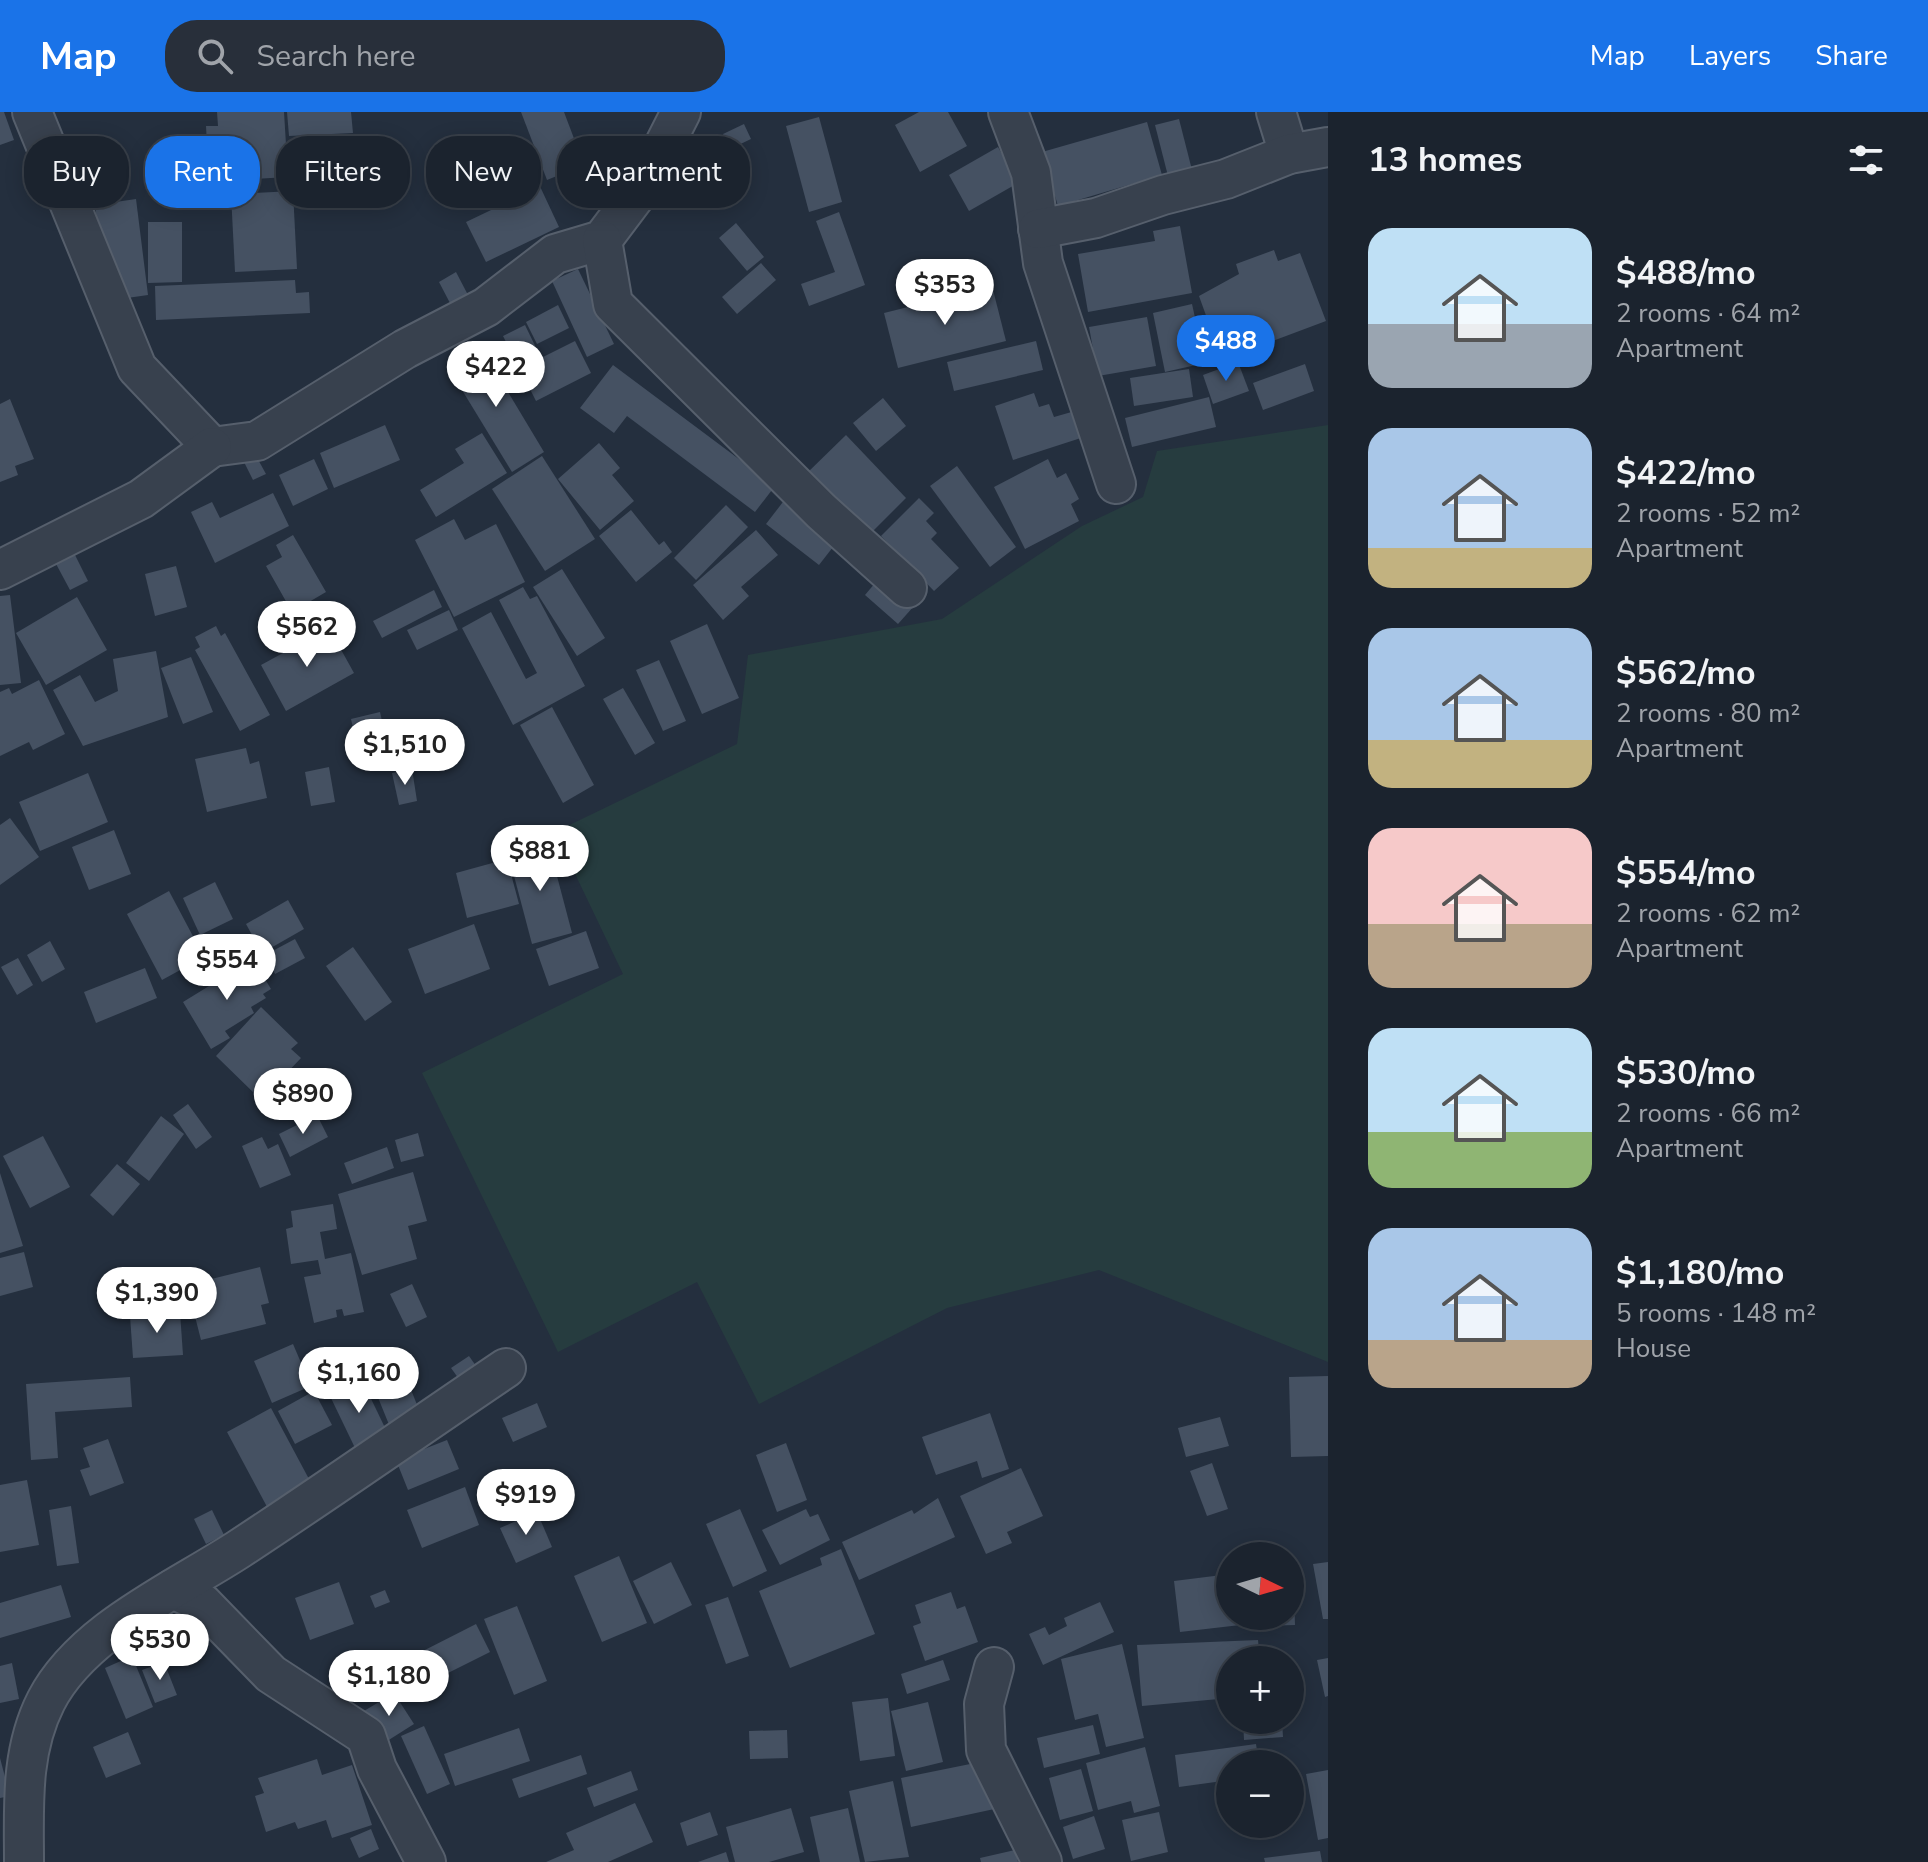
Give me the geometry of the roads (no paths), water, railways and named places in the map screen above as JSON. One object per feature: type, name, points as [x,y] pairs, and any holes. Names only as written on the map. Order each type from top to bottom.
[{"type":"street","points":[[32,112],[137,368],[212,447]]},
{"type":"street","points":[[0,570],[141,499],[212,447],[257,441],[369,370],[486,307],[555,254],[602,240],[645,183],[681,112]]},
{"type":"street","points":[[1008,112],[1031,173],[1043,263],[1116,484]]},
{"type":"street","points":[[1276,112],[1289,154]]},
{"type":"street","points":[[1038,229],[1096,218],[1163,195],[1226,179],[1289,154],[1328,147]]},
{"type":"street","points":[[602,240],[613,304],[821,511],[907,588]]},
{"type":"street","points":[[24,1862],[12,1808],[26,1756],[46,1701],[74,1661],[135,1613],[238,1549],[506,1368]]},
{"type":"street","points":[[173,1589],[202,1603],[271,1674],[366,1736],[377,1769],[426,1862]]},
{"type":"street","points":[[994,1667],[984,1704],[986,1750],[1042,1862]]}]
